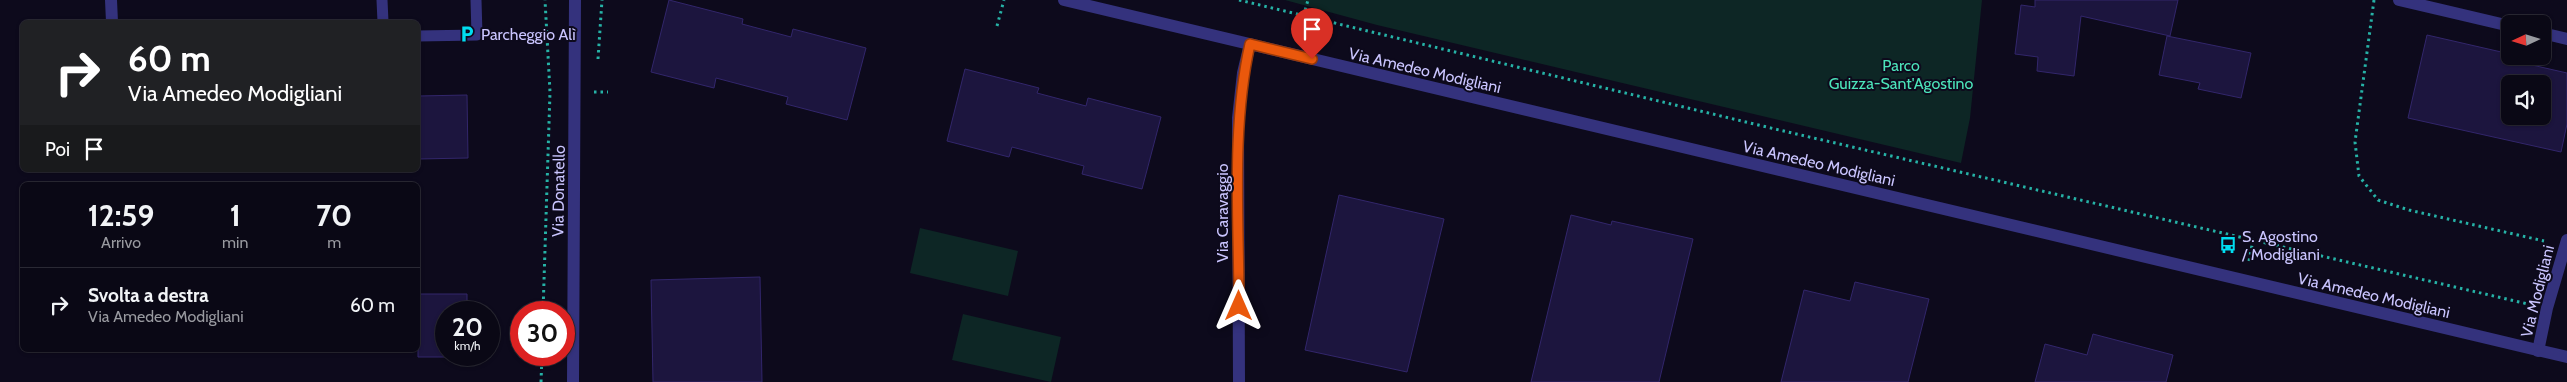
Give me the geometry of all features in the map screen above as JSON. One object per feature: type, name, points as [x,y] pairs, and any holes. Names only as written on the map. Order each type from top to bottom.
[{"type":"street","points":[[111,0],[112,20]]},
{"type":"street","name":"Via Donatello","points":[[573,382],[575,0]]},
{"type":"street","name":"Via Amedeo Modigliani","points":[[1064,0],[2567,357]]},
{"type":"street","points":[[2400,0],[2501,24]]},
{"type":"street","points":[[2551,35],[2567,39]]},
{"type":"street","name":"Via Caravaggio","points":[[1238,382],[1238,118],[1243,73],[1250,44]]},
{"type":"street","name":"Via Modigliani","points":[[2538,351],[2547,308],[2566,243]]},
{"type":"lane","points":[[382,0],[382,20]]},
{"type":"lane","points":[[420,36],[477,34],[476,0]]},
{"type":"path","points":[[543,301],[550,92],[545,0]]},
{"type":"path","points":[[997,26],[1004,0]]},
{"type":"path","points":[[1239,0],[1775,129],[2547,308]]},
{"type":"path","points":[[1293,55],[1308,0]]},
{"type":"path","points":[[2374,0],[2355,142],[2359,176],[2378,200],[2409,210],[2566,243]]},
{"type":"path","points":[[541,382],[542,366]]},
{"type":"green space","name":"Parco Guizza-Sant'Agostino","points":[[1285,0],[1982,0],[1970,118],[1961,163],[1377,25]]},
{"type":"green space","points":[[920,228],[1018,251],[1008,296],[910,273]]},
{"type":"green space","points":[[963,314],[1061,337],[1051,382],[952,360]]},
{"type":"building","points":[[669,0],[743,19],[742,24],[791,37],[793,29],[866,48],[847,120],[786,104],[788,97],[716,78],[714,88],[651,72]]},
{"type":"building","points":[[2035,0],[2178,0],[2170,36],[2081,16],[2074,76],[2037,71],[2038,57],[2015,54],[2021,5],[2035,7]]},
{"type":"building","points":[[2427,35],[2501,52],[2501,65],[2532,65],[2567,73],[2567,124],[2561,152],[2408,118]]},
{"type":"building","points":[[2167,36],[2251,53],[2241,98],[2198,89],[2200,83],[2159,75]]},
{"type":"building","points":[[965,69],[1039,88],[1037,93],[1086,106],[1088,98],[1161,117],[1142,189],[1082,174],[1084,166],[1012,147],[1009,157],[947,141]]},
{"type":"building","points":[[467,95],[468,158],[420,159],[420,96]]},
{"type":"building","points":[[1339,195],[1444,219],[1407,372],[1305,350]]},
{"type":"building","points":[[1571,215],[1611,225],[1612,221],[1693,239],[1659,382],[1531,382]]},
{"type":"building","points":[[760,277],[762,382],[653,382],[651,280]]},
{"type":"building","points":[[1855,282],[1929,299],[1908,382],[1781,382],[1804,290],[1850,301]]},
{"type":"building","points":[[420,294],[467,294],[467,301],[435,301],[435,357],[418,357],[418,352],[420,352]]},
{"type":"building","points":[[2093,334],[2173,355],[2166,382],[2035,382],[2045,344],[2087,355]]},
{"type":"place","name":"Parcheggio Alì","points":[[467,34]]},
{"type":"place","name":"S. Agostino / Modigliani","points":[[2228,245]]},
{"type":"route","points":[[1239,306],[1238,118],[1243,73],[1250,44],[1312,59]]}]
